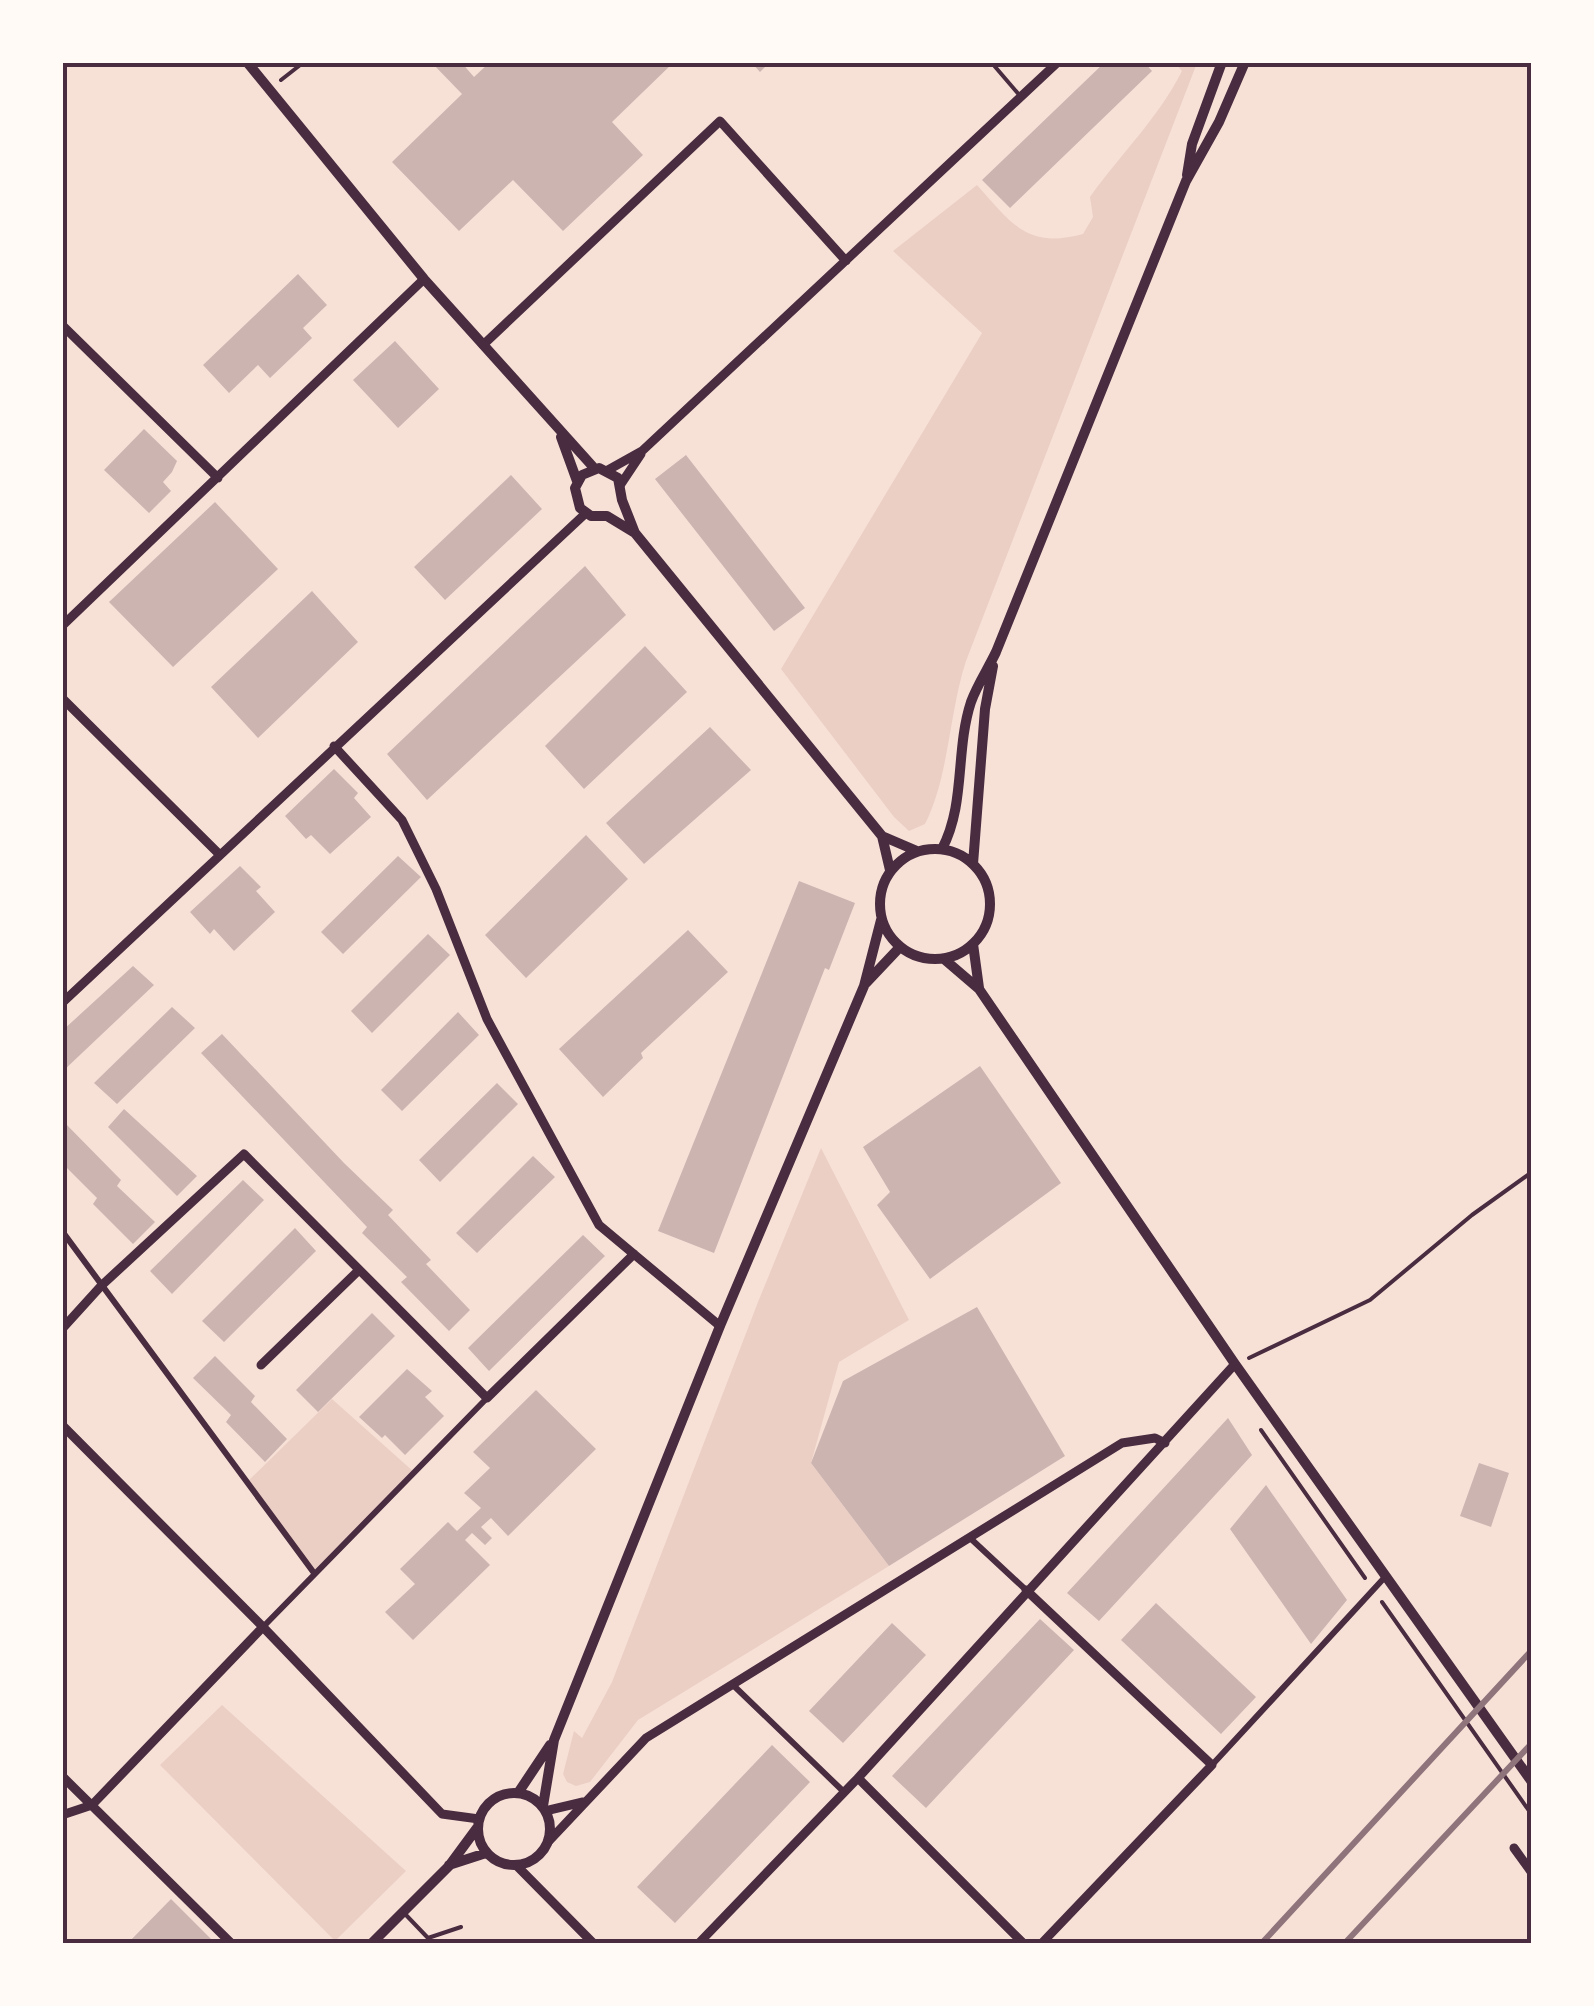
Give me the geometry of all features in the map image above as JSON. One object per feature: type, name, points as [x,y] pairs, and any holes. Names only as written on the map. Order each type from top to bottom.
[{"type":"street","points":[[247,62],[424,279],[595,469]]},
{"type":"street","points":[[635,533],[607,516],[586,513],[574,496],[582,475],[595,469],[608,470],[642,451],[1058,62]]},
{"type":"street","points":[[942,849],[957,811],[960,764],[971,704],[996,652],[1186,181],[1219,122],[1244,62]]},
{"type":"street","points":[[1186,181],[1192,144],[1220,66]]},
{"type":"street","points":[[482,346],[720,121],[846,261]]},
{"type":"street","points":[[62,626],[424,279]]},
{"type":"street","points":[[62,325],[218,478]]},
{"type":"street","points":[[559,431],[577,481]]},
{"type":"street","points":[[642,451],[622,484],[622,500],[635,533],[882,836],[890,870]]},
{"type":"street","points":[[608,470],[622,484]]},
{"type":"street","points":[[607,516],[622,500]]},
{"type":"street","points":[[62,1003],[586,513]]},
{"type":"street","points":[[974,864],[985,709],[996,652]]},
{"type":"street","points":[[62,698],[220,855]]},
{"type":"street","points":[[334,746],[402,820],[436,889],[486,1019],[599,1225],[720,1326]]},
{"type":"street","points":[[881,920],[900,947],[913,955],[944,959],[973,944],[990,913],[990,895],[974,864],[959,854],[942,849],[917,851],[882,836]]},
{"type":"street","points":[[518,1793],[554,1740],[720,1326],[864,986],[881,920],[882,886],[890,870],[917,851]]},
{"type":"street","points":[[973,944],[979,989]]},
{"type":"street","points":[[864,986],[900,947]]},
{"type":"street","points":[[944,959],[979,989],[1235,1364],[1532,1782]]},
{"type":"street","points":[[62,1329],[101,1286],[244,1154],[487,1398]]},
{"type":"street","points":[[62,1231],[314,1574]]},
{"type":"street","points":[[62,1815],[92,1805],[487,1398],[634,1254]]},
{"type":"street","points":[[261,1365],[360,1270]]},
{"type":"street","points":[[698,1944],[858,1778],[1235,1364]]},
{"type":"street","points":[[62,1425],[264,1626],[442,1814],[478,1824]]},
{"type":"street","points":[[478,1824],[486,1852],[503,1864],[531,1862],[646,1738],[1122,1443],[1155,1438],[1166,1443]]},
{"type":"street","points":[[968,1538],[1212,1765]]},
{"type":"street","points":[[1040,1944],[1386,1576]]},
{"type":"street","points":[[733,1685],[844,1792]]},
{"type":"street","points":[[549,1841],[551,1829],[544,1808],[554,1740]]},
{"type":"street","points":[[62,1776],[232,1944]]},
{"type":"street","points":[[858,1778],[1024,1944]]},
{"type":"street","points":[[372,1944],[448,1866],[494,1799],[518,1793],[532,1797],[544,1808]]},
{"type":"street","points":[[544,1808],[586,1801]]},
{"type":"street","points":[[1514,1848],[1532,1873]]},
{"type":"street","points":[[448,1866],[486,1852]]},
{"type":"street","points":[[517,1866],[594,1944]]},
{"type":"lane","points":[[991,62],[1021,97]]},
{"type":"lane","points":[[403,1912],[428,1938],[461,1927]]},
{"type":"path","points":[[269,89],[304,62]]},
{"type":"path","points":[[1235,1364],[1370,1300],[1472,1215],[1532,1172]]},
{"type":"path","points":[[1258,1426],[1532,1814]]},
{"type":"shaded area","points":[[1175,63],[1197,63],[966,661],[933,806],[925,824],[909,831],[894,817],[781,669],[982,333],[893,251],[977,185],[1022,230],[1048,238],[1083,234],[1093,217],[1090,197],[1172,89],[1182,71]]},
{"type":"shaded area","points":[[821,1148],[909,1320],[839,1362],[811,1463],[889,1566],[638,1720],[590,1782],[576,1786],[567,1782],[563,1774],[574,1731],[582,1738],[612,1682]]},
{"type":"shaded area","points":[[332,1399],[414,1472],[314,1573],[246,1483]]},
{"type":"shaded area","points":[[222,1705],[406,1871],[335,1941],[160,1765]]},
{"type":"building","points":[[431,62],[461,62],[474,77],[490,62],[674,62],[612,122],[643,155],[563,231],[513,180],[459,231],[392,162],[462,94]]},
{"type":"building","points":[[751,62],[770,62],[760,72]]},
{"type":"building","points":[[1105,62],[1144,62],[1152,71],[1010,208],[982,180]]},
{"type":"building","points":[[298,274],[327,305],[303,328],[312,338],[270,378],[258,365],[229,393],[203,365]]},
{"type":"building","points":[[395,341],[439,389],[398,428],[353,380]]},
{"type":"building","points":[[144,429],[177,461],[163,482],[171,491],[149,513],[104,470]]},
{"type":"building","points":[[686,455],[805,608],[774,631],[655,479]]},
{"type":"building","points":[[511,475],[542,509],[445,600],[414,567]]},
{"type":"building","points":[[215,502],[278,569],[173,667],[109,602]]},
{"type":"building","points":[[585,566],[626,615],[427,800],[387,754]]},
{"type":"building","points":[[312,591],[358,642],[258,738],[211,687]]},
{"type":"building","points":[[645,646],[687,692],[584,789],[545,746]]},
{"type":"building","points":[[710,727],[751,770],[644,864],[606,823]]},
{"type":"building","points":[[334,769],[358,793],[354,798],[371,817],[330,854],[311,835],[306,839],[285,816]]},
{"type":"building","points":[[586,835],[628,879],[526,978],[485,935]]},
{"type":"building","points":[[398,856],[421,877],[343,954],[321,932]]},
{"type":"building","points":[[240,866],[261,887],[256,891],[275,912],[234,951],[214,929],[210,934],[190,912]]},
{"type":"building","points":[[799,881],[855,903],[829,970],[825,968],[714,1253],[658,1231]]},
{"type":"building","points":[[688,930],[728,972],[641,1053],[643,1058],[603,1097],[559,1049]]},
{"type":"building","points":[[428,934],[450,955],[372,1033],[351,1011]]},
{"type":"building","points":[[133,966],[154,985],[62,1072],[62,1031]]},
{"type":"building","points":[[172,1007],[195,1028],[117,1104],[94,1083]]},
{"type":"building","points":[[458,1012],[479,1035],[402,1111],[381,1090]]},
{"type":"building","points":[[222,1034],[393,1210],[388,1215],[431,1260],[426,1264],[470,1310],[449,1331],[401,1282],[407,1277],[362,1233],[367,1227],[201,1053]]},
{"type":"building","points":[[980,1066],[1061,1183],[930,1279],[877,1205],[890,1192],[863,1147]]},
{"type":"building","points":[[497,1083],[518,1104],[440,1182],[419,1160]]},
{"type":"building","points":[[124,1109],[197,1176],[177,1196],[108,1127]]},
{"type":"building","points":[[62,1120],[121,1180],[117,1186],[155,1222],[133,1244],[93,1204],[97,1198],[62,1163]]},
{"type":"building","points":[[533,1156],[555,1177],[477,1253],[456,1233]]},
{"type":"building","points":[[243,1180],[264,1200],[172,1294],[150,1271]]},
{"type":"building","points":[[295,1228],[316,1251],[224,1342],[202,1321]]},
{"type":"building","points":[[583,1235],[605,1256],[489,1371],[468,1348]]},
{"type":"building","points":[[977,1307],[1065,1456],[889,1566],[811,1463],[843,1381]]},
{"type":"building","points":[[372,1313],[395,1336],[318,1412],[296,1390]]},
{"type":"building","points":[[215,1356],[255,1396],[251,1402],[287,1439],[265,1462],[226,1422],[231,1415],[193,1378]]},
{"type":"building","points":[[407,1369],[432,1391],[425,1397],[444,1416],[405,1455],[359,1417]]},
{"type":"building","points":[[536,1390],[596,1449],[508,1536],[491,1518],[481,1527],[492,1538],[485,1545],[472,1533],[465,1540],[490,1565],[413,1640],[385,1612],[415,1584],[400,1569],[448,1522],[457,1531],[481,1508],[464,1493],[490,1468],[473,1452]]},
{"type":"building","points":[[1228,1418],[1252,1455],[1099,1621],[1067,1593]]},
{"type":"building","points":[[1479,1463],[1509,1473],[1491,1527],[1460,1516]]},
{"type":"building","points":[[1266,1485],[1347,1600],[1311,1644],[1230,1529]]},
{"type":"building","points":[[1156,1603],[1256,1697],[1221,1734],[1121,1640]]},
{"type":"building","points":[[1040,1619],[1074,1650],[926,1808],[892,1776]]},
{"type":"building","points":[[892,1623],[926,1655],[843,1743],[809,1711]]},
{"type":"building","points":[[772,1745],[810,1782],[675,1923],[637,1887]]},
{"type":"building","points":[[171,1899],[216,1944],[127,1944]]},
{"type":"railway","points":[[1261,1944],[1532,1650]]},
{"type":"railway","points":[[1344,1944],[1532,1743]]}]
